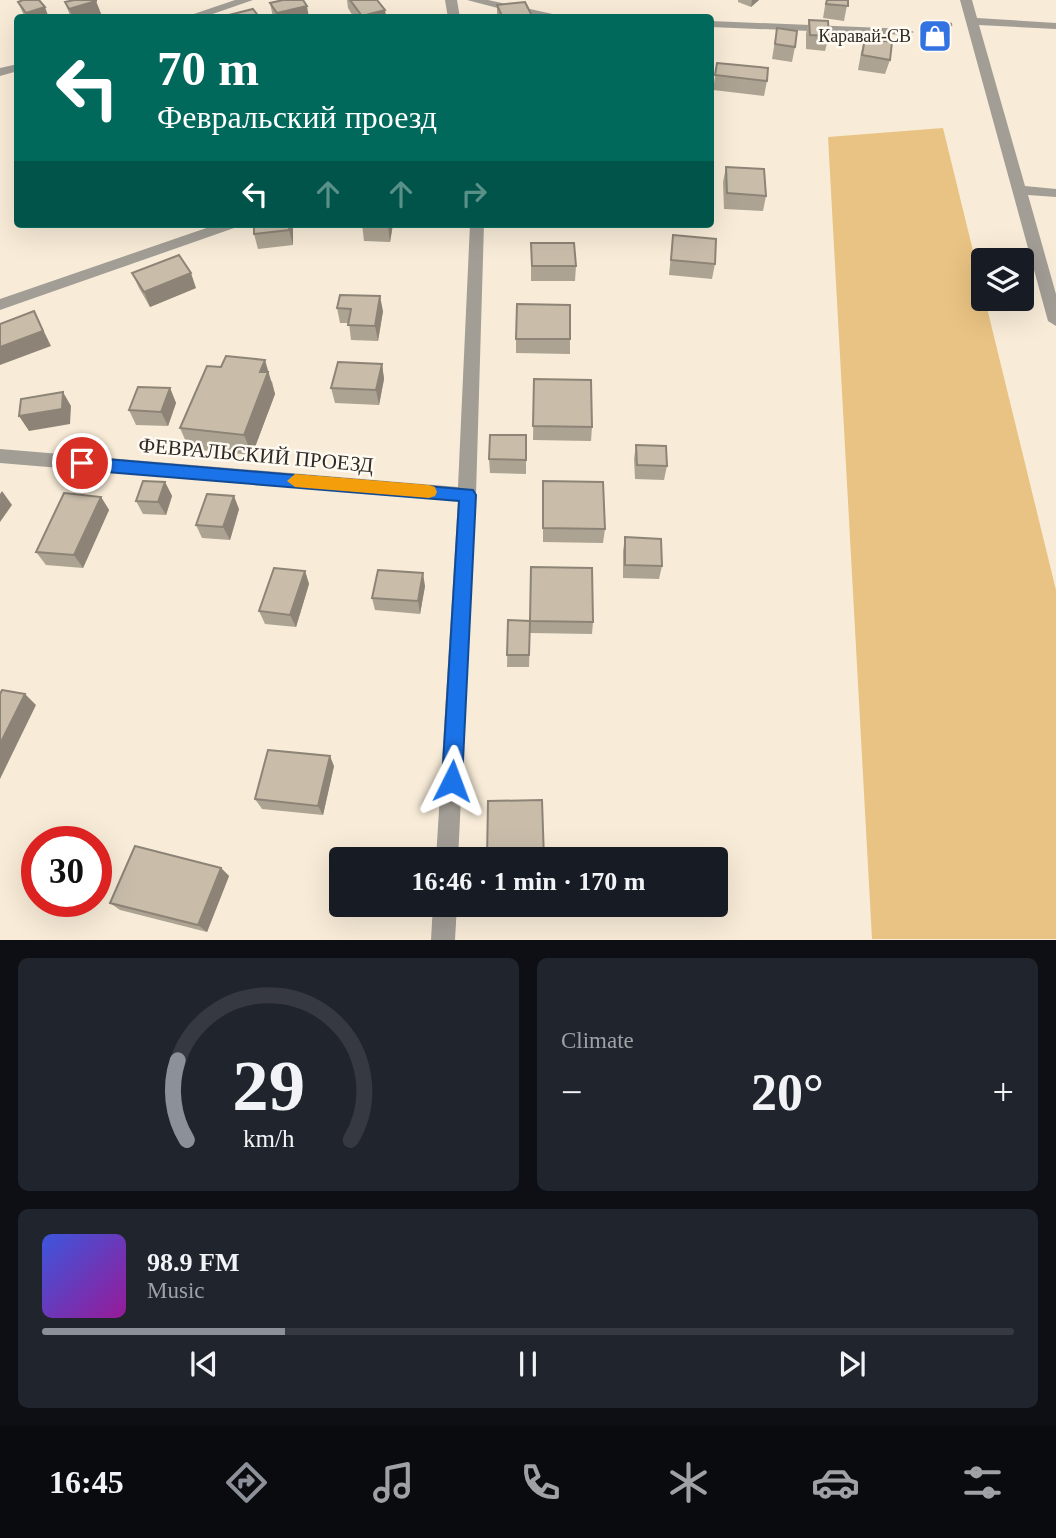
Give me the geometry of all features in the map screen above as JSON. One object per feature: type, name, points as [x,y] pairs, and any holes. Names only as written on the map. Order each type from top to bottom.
[{"type":"street","points":[[200,14],[247,0]]},
{"type":"street","points":[[473,0],[536,14]]},
{"type":"street","points":[[966,0],[1056,321]]},
{"type":"street","points":[[972,21],[1056,26]]},
{"type":"street","points":[[714,24],[908,32]]},
{"type":"street","points":[[1019,190],[1056,193]]},
{"type":"street","points":[[0,305],[221,228]]},
{"type":"street","points":[[448,847],[467,495],[477,228]]},
{"type":"street","name":"ФЕВРАЛЬСКИЙ ПРОЕЗД","points":[[0,456],[467,495]]},
{"type":"street","points":[[443,940],[444,917]]},
{"type":"path","points":[[908,32],[972,21]]},
{"type":"shaded area","points":[[943,128],[972,248],[971,311],[988,311],[1056,590],[1056,939],[872,939],[828,137]]},
{"type":"building","points":[[39,0],[45,7],[26,13],[18,2]]},
{"type":"building","points":[[303,0],[307,6],[277,13],[270,3]]},
{"type":"building","points":[[350,0],[377,0],[385,10],[370,14],[360,14]]},
{"type":"building","points":[[827,0],[848,0],[848,6],[826,4]]},
{"type":"building","points":[[96,1],[69,9],[65,2]]},
{"type":"building","points":[[525,2],[531,14],[501,14],[497,5]]},
{"type":"building","points":[[253,9],[257,14],[233,14]]},
{"type":"building","points":[[809,20],[828,21],[829,36],[810,35]]},
{"type":"building","points":[[777,28],[797,31],[795,47],[775,44]]},
{"type":"building","points":[[865,38],[892,42],[890,60],[862,55]]},
{"type":"building","points":[[717,63],[768,68],[767,81],[715,75]]},
{"type":"building","points":[[726,167],[764,169],[766,196],[727,193]]},
{"type":"building","points":[[254,228],[289,228],[289,230],[254,234]]},
{"type":"building","points":[[673,235],[716,239],[715,264],[671,260]]},
{"type":"building","points":[[531,243],[574,243],[576,266],[532,266]]},
{"type":"building","points":[[179,255],[191,273],[144,292],[132,273]]},
{"type":"building","points":[[340,295],[380,296],[375,326],[348,325],[351,309],[337,308]]},
{"type":"building","points":[[517,304],[570,305],[570,339],[516,339]]},
{"type":"building","points":[[34,311],[43,331],[0,347],[0,324]]},
{"type":"building","points":[[226,356],[265,360],[260,372],[268,372],[244,435],[180,428],[207,366],[221,367]]},
{"type":"building","points":[[338,362],[382,364],[376,390],[331,388]]},
{"type":"building","points":[[534,379],[591,380],[592,427],[533,426]]},
{"type":"building","points":[[138,387],[170,388],[161,412],[129,410]]},
{"type":"building","points":[[63,392],[62,409],[19,416],[21,399]]},
{"type":"building","points":[[490,435],[526,435],[526,460],[489,459]]},
{"type":"building","points":[[636,445],[666,446],[667,466],[637,465]]},
{"type":"building","points":[[143,481],[165,482],[158,502],[136,501]]},
{"type":"building","points":[[543,481],[603,482],[605,529],[543,528]]},
{"type":"building","points":[[64,493],[101,497],[74,555],[36,552]]},
{"type":"building","points":[[207,494],[234,496],[223,527],[196,525]]},
{"type":"building","points":[[625,537],[661,539],[662,566],[625,565]]},
{"type":"building","points":[[531,567],[592,568],[593,622],[530,621]]},
{"type":"building","points":[[274,568],[305,571],[290,615],[259,611]]},
{"type":"building","points":[[378,570],[423,573],[418,601],[372,598]]},
{"type":"building","points":[[508,620],[530,621],[529,655],[507,655]]},
{"type":"building","points":[[2,690],[25,694],[0,744],[0,694]]},
{"type":"building","points":[[268,750],[330,756],[318,806],[255,799]]},
{"type":"building","points":[[542,800],[544,847],[487,847],[488,801]]},
{"type":"building","points":[[135,846],[221,868],[198,925],[112,904]]},
{"type":"slow traffic","points":[[295,481],[429,492]]},
{"type":"place","name":"Каравай-СВ","points":[[935,36]]},
{"type":"route","points":[[82,463],[467,495],[452,781]]}]
